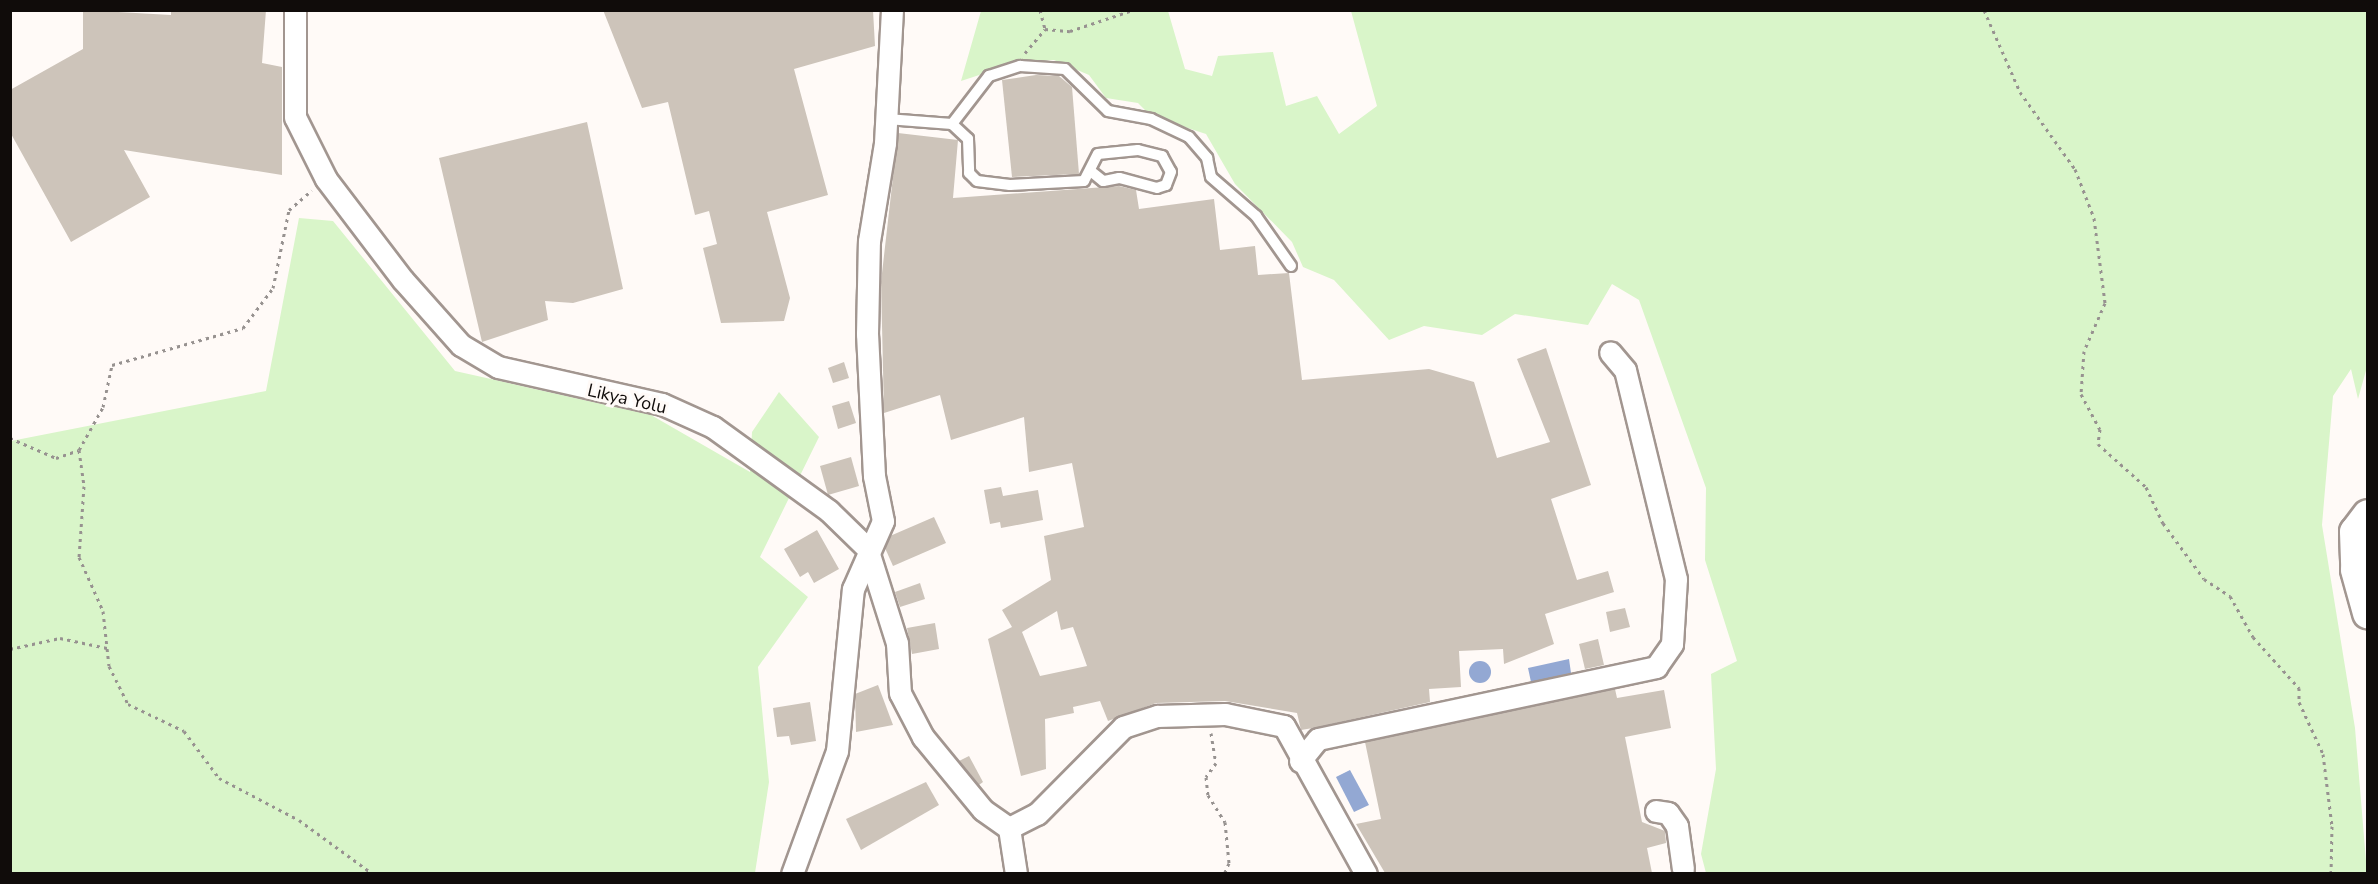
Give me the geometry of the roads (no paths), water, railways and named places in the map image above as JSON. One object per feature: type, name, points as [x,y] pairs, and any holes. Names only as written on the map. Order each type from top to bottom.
[{"type":"main road","points":[[2367,515],[2355,532],[2356,570],[2367,612]]},
{"type":"street","name":"Likya Yolu","points":[[295,10],[295,117],[326,179],[403,280],[461,345],[498,367],[662,404],[713,427],[830,511],[867,548]]},
{"type":"street","points":[[792,873],[837,751],[853,589],[867,548],[883,521],[874,477],[867,334],[869,241],[887,119],[892,10]]},
{"type":"street","points":[[1300,761],[1318,739],[1656,667],[1672,644],[1676,579],[1625,370],[1610,352]]},
{"type":"street","points":[[867,548],[897,643],[900,693],[930,746],[982,810],[1009,828],[1016,873]]},
{"type":"street","points":[[1009,828],[1037,814],[1123,727],[1157,716],[1203,715],[1284,726],[1300,761],[1366,873]]},
{"type":"street","points":[[1656,811],[1668,813],[1677,826],[1678,870]]},
{"type":"lane","points":[[952,124],[989,76],[1020,66],[1065,69],[1108,111],[1151,119],[1189,137],[1208,158],[1211,177],[1256,216],[1291,266]]},
{"type":"lane","points":[[887,119],[952,124],[968,139],[969,173],[977,181],[1010,186],[1074,181],[1093,173]]},
{"type":"lane","points":[[1138,150],[1162,156],[1171,172],[1166,185],[1157,188],[1119,178],[1104,181],[1093,173],[1091,163],[1098,154],[1138,150]]},
{"type":"water","points":[[1569,659],[1571,673],[1531,682],[1528,668]]},
{"type":"water","points":[[1480,661],[1488,664],[1491,672],[1488,680],[1480,683],[1472,680],[1469,672],[1472,664]]},
{"type":"water","points":[[1350,770],[1369,805],[1354,812],[1336,777]]}]
